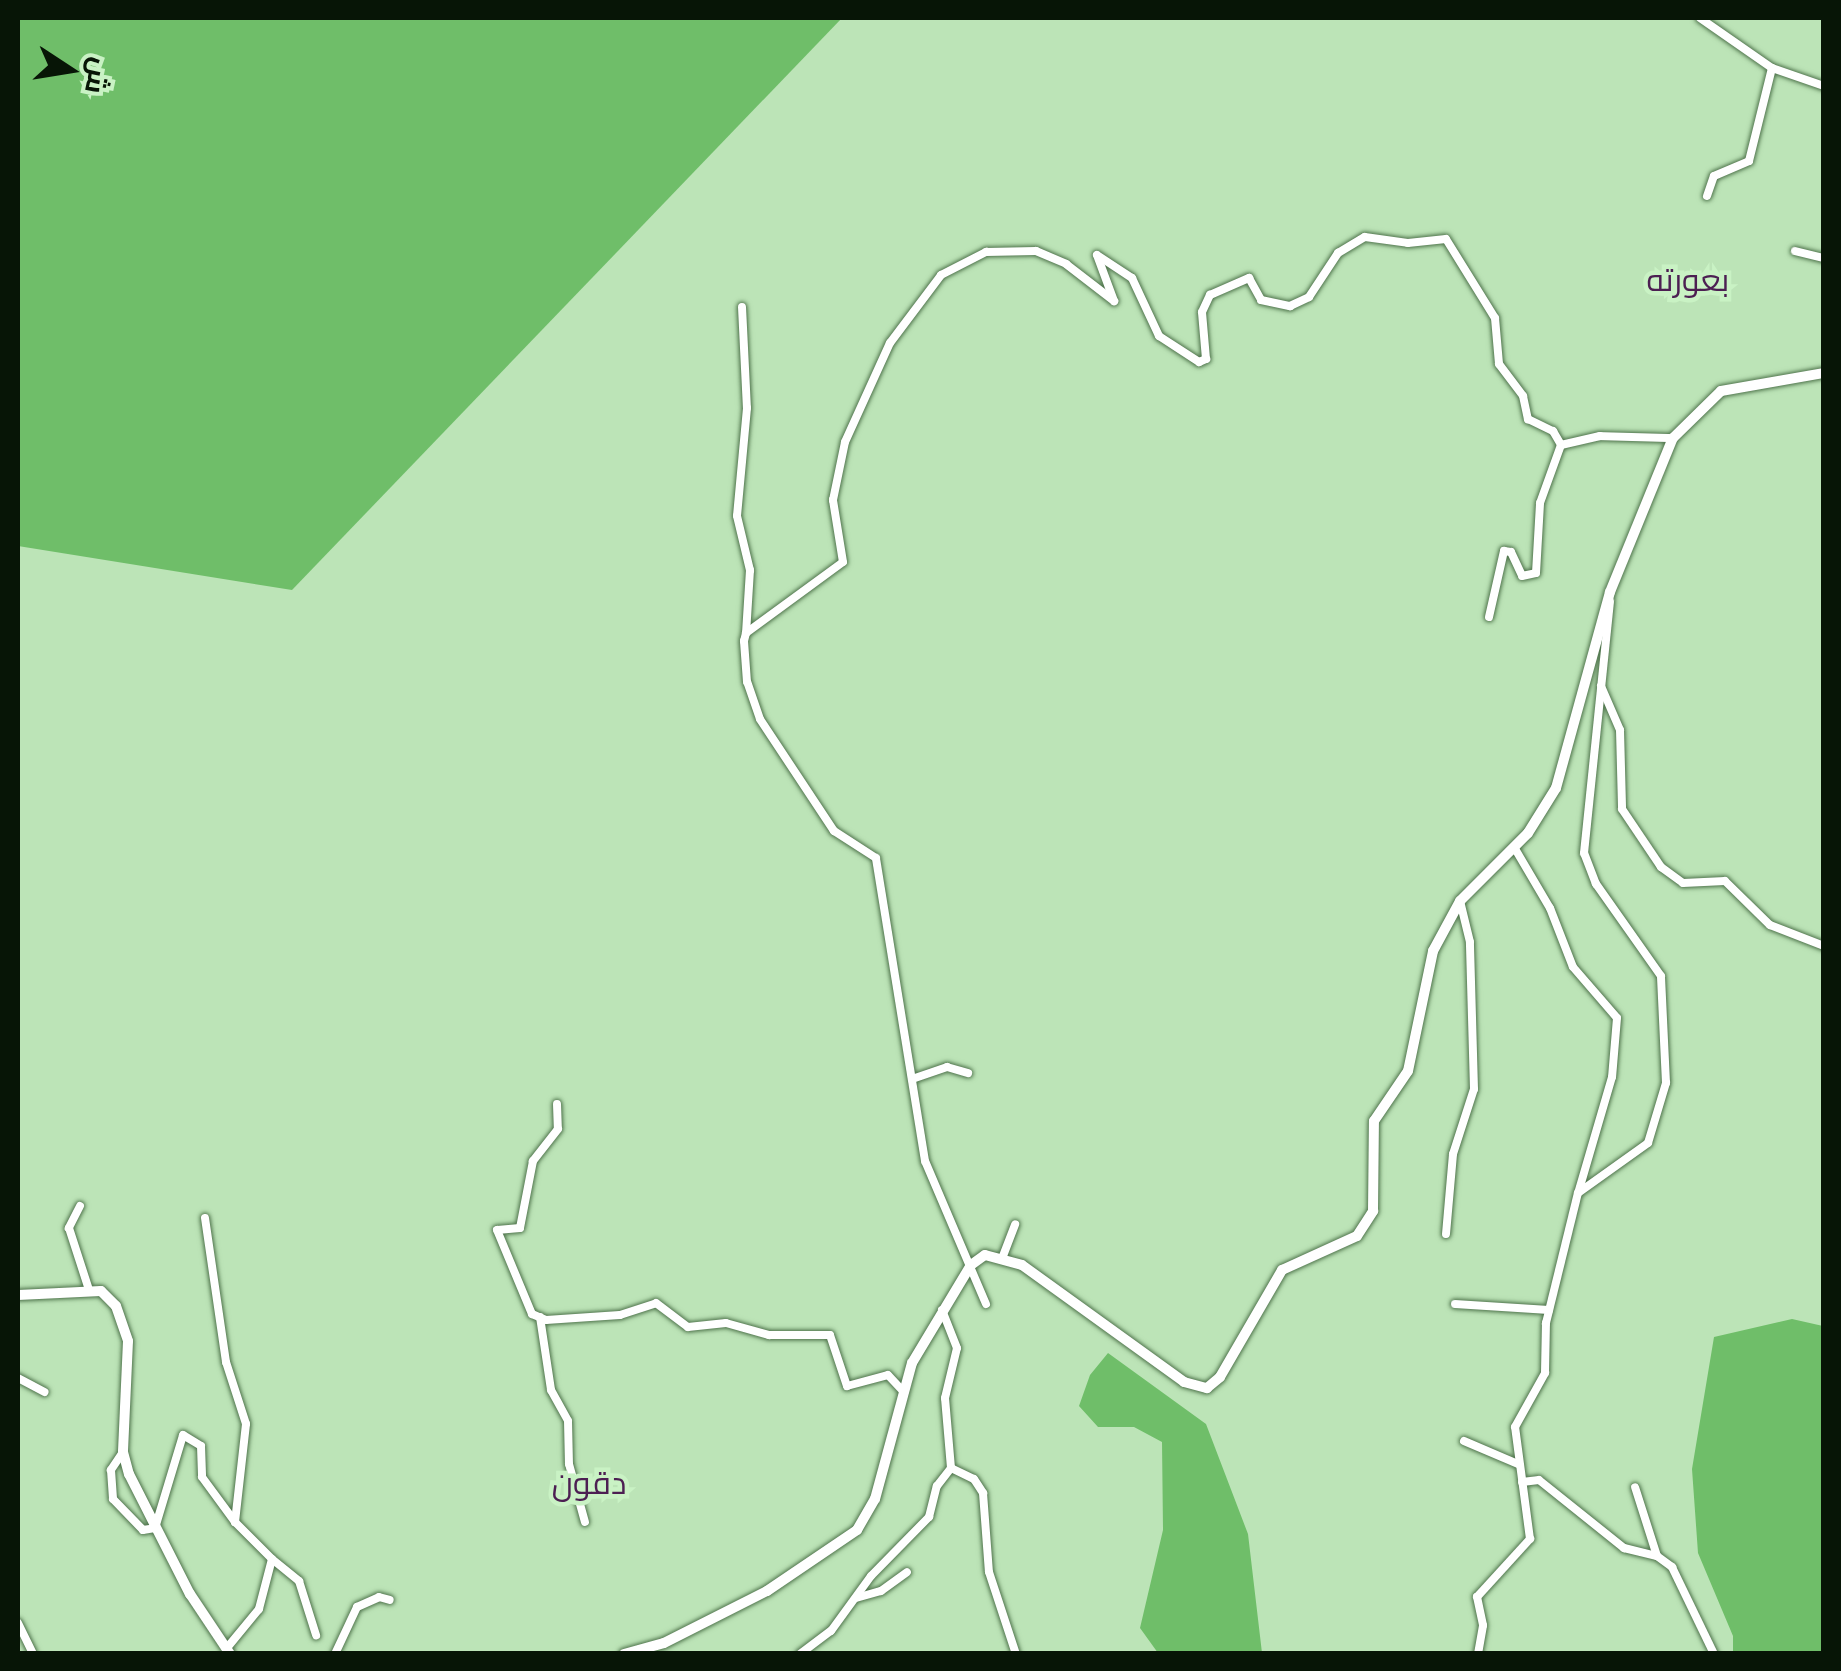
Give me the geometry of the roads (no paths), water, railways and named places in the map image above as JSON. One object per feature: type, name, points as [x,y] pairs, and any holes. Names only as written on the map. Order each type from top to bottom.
[{"type":"main road","points":[[624,1654],[664,1643],[766,1592],[856,1530],[875,1499],[902,1390],[942,1310],[971,1266],[985,1255],[1004,1256],[1184,1382],[1213,1385],[1282,1270],[1358,1236],[1368,1222],[1374,1122],[1408,1071],[1432,952],[1460,901],[1514,847],[1563,773],[1610,592],[1673,438],[1721,391],[1824,373]]},
{"type":"main road","points":[[19,1296],[101,1291],[116,1306],[128,1341],[123,1452],[155,1528],[228,1651]]},
{"type":"street","points":[[1700,18],[1772,68],[1824,86]]},
{"type":"street","points":[[1707,196],[1714,176],[1749,160],[1772,68]]},
{"type":"street","points":[[746,634],[840,567],[844,550],[834,486],[861,402],[894,338],[935,282],[986,252],[1052,256],[1114,301],[1100,251],[1137,285],[1158,336],[1199,362],[1206,360],[1202,306],[1210,295],[1249,278],[1261,300],[1290,306],[1309,297],[1338,253],[1365,237],[1404,243],[1446,238],[1495,318],[1499,364],[1523,396],[1528,419],[1553,431],[1561,445],[1540,503],[1536,573],[1522,576],[1511,552],[1504,551],[1489,617]]},
{"type":"street","points":[[1795,251],[1824,258]]},
{"type":"street","points":[[742,308],[747,408],[737,516],[750,570],[747,682],[760,719],[834,831],[876,858],[915,1078],[925,1162],[986,1304]]},
{"type":"street","points":[[1561,445],[1600,436],[1673,438]]},
{"type":"street","points":[[1578,1193],[1648,1143],[1666,1083],[1661,976],[1596,884],[1584,853],[1610,592]]},
{"type":"street","points":[[1601,686],[1620,730],[1622,809],[1661,867],[1683,883],[1725,880],[1770,925],[1824,946]]},
{"type":"street","points":[[1478,1654],[1484,1625],[1477,1597],[1530,1540],[1515,1427],[1545,1374],[1549,1310],[1612,1077],[1618,1018],[1572,967],[1550,908],[1514,847]]},
{"type":"street","points":[[1446,1234],[1453,1154],[1474,1089],[1470,942],[1460,901]]},
{"type":"street","points":[[915,1078],[947,1067],[968,1073]]},
{"type":"street","points":[[558,1104],[558,1129],[533,1161],[520,1228],[498,1230],[524,1286],[526,1308],[540,1317],[620,1315],[656,1303],[688,1326],[726,1322],[769,1335],[830,1335],[847,1386],[888,1375],[902,1390]]},
{"type":"street","points":[[80,1206],[69,1228],[89,1290]]},
{"type":"street","points":[[205,1218],[226,1362],[246,1424],[235,1522]]},
{"type":"street","points":[[1004,1256],[1014,1224]]},
{"type":"street","points":[[1456,1304],[1549,1310]]},
{"type":"street","points":[[800,1654],[832,1630],[929,1516],[937,1486],[950,1468],[945,1398],[957,1348],[942,1310]]},
{"type":"street","points":[[540,1317],[551,1390],[568,1420],[569,1464],[585,1522]]},
{"type":"street","points":[[18,1378],[44,1392]]},
{"type":"street","points":[[123,1452],[111,1470],[117,1510],[142,1530],[155,1528],[183,1435],[200,1446],[202,1476],[235,1522],[299,1581],[316,1635]]},
{"type":"street","points":[[1464,1442],[1518,1464]]},
{"type":"street","points":[[950,1468],[974,1480],[982,1492],[988,1572],[1016,1654]]},
{"type":"street","points":[[1522,1482],[1539,1480],[1624,1548],[1657,1556],[1672,1566],[1714,1654]]},
{"type":"street","points":[[1635,1487],[1657,1556]]},
{"type":"street","points":[[228,1651],[259,1608],[272,1559]]},
{"type":"street","points":[[856,1598],[881,1591],[907,1572]]},
{"type":"street","points":[[335,1654],[357,1606],[379,1597],[390,1600]]},
{"type":"street","points":[[18,1623],[33,1654]]},
{"type":"district","name":"بعورته","points":[[1688,279]]},
{"type":"district","name":"دقون","points":[[589,1482]]}]
